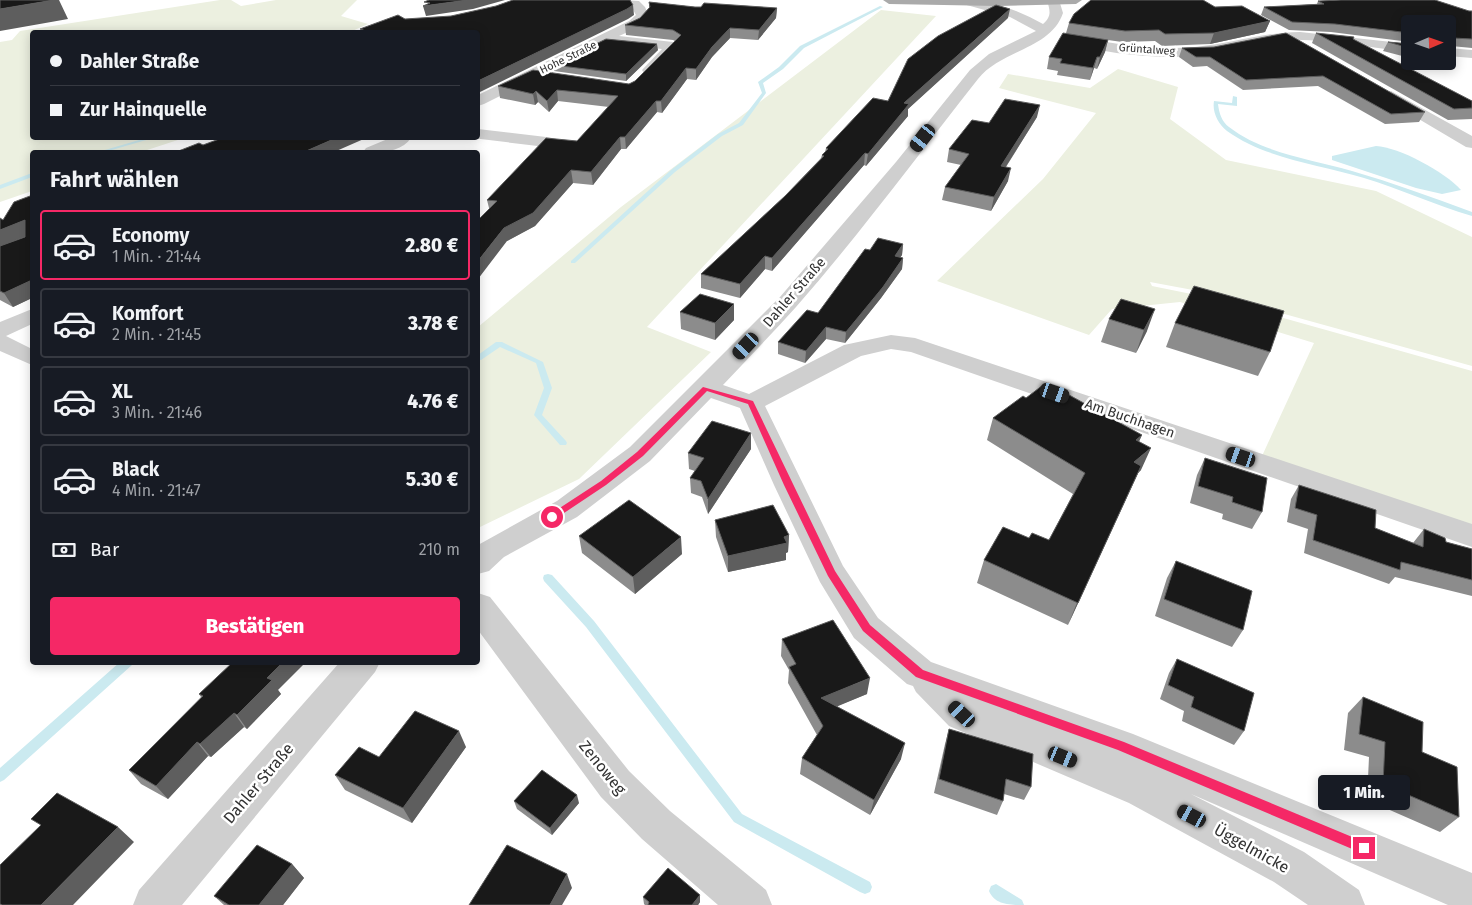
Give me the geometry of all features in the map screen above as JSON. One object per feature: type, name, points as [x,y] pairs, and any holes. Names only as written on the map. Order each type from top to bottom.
[{"type":"main road","points":[[889,0],[967,2],[1076,0]]},
{"type":"street","name":"Hohe Straße","points":[[480,100],[634,24],[643,16],[641,8],[635,3],[625,0]]},
{"type":"street","name":"Dahler Straße","points":[[480,560],[493,549],[566,509],[604,483],[640,454],[788,302],[902,166],[975,73],[994,57],[1040,31],[1057,16],[1053,0]]},
{"type":"street","points":[[1032,1],[1039,10],[1040,31]]},
{"type":"street","points":[[967,2],[1014,14],[1040,31]]},
{"type":"street","points":[[1269,27],[1310,50]]},
{"type":"street","name":"Grüntalweg","points":[[1040,31],[1110,47],[1167,52],[1211,50],[1254,40],[1284,36]]},
{"type":"street","points":[[1284,36],[1401,47]]},
{"type":"street","name":"Hohe Straße","points":[[604,39],[673,46],[641,77]]},
{"type":"street","points":[[1456,53],[1472,54]]},
{"type":"street","name":"Hohe Straße","points":[[531,74],[561,78]]},
{"type":"street","points":[[1378,89],[1472,143]]},
{"type":"street","points":[[480,134],[546,142]]},
{"type":"street","points":[[376,150],[399,140]]},
{"type":"street","points":[[0,332],[30,317]]},
{"type":"street","points":[[0,342],[30,357]]},
{"type":"street","name":"Am Buchhagen","points":[[751,402],[853,350],[891,342],[915,345],[1472,536]]},
{"type":"street","points":[[706,388],[751,402]]},
{"type":"street","name":"Üggelmicke","points":[[751,402],[788,485],[831,573],[866,628],[919,673],[962,714],[1143,790],[1289,867],[1344,905]]},
{"type":"street","name":"Zenoweg","points":[[480,609],[615,784],[656,825],[751,905]]},
{"type":"street","name":"Dahler Straße","points":[[154,905],[334,694],[361,665]]},
{"type":"street","points":[[919,673],[1120,746],[1472,894]]},
{"type":"green space","points":[[220,0],[231,0],[241,6],[276,0],[357,0],[341,16],[368,24],[354,30],[30,30],[30,140],[178,140],[147,150],[30,150],[30,192],[0,202],[0,42],[12,40],[20,31]]},
{"type":"green space","points":[[881,10],[936,16],[647,327],[711,352],[579,479],[480,527],[480,325],[621,207]]},
{"type":"green space","points":[[1118,69],[1178,87],[1170,119],[1226,160],[1376,191],[1472,237],[1472,366],[1209,293],[1150,282],[1152,286],[1216,299],[1472,371],[1472,531],[1262,456],[1314,343],[1180,302],[1112,309],[1089,335],[937,281],[1043,179],[1096,113],[999,88],[1008,74],[1090,88]]},
{"type":"water","points":[[1376,146],[1397,151],[1433,168],[1461,190],[1442,194],[1416,188],[1332,160],[1332,156]]},
{"type":"building","points":[[0,0],[54,0],[0,9]]},
{"type":"building","points":[[429,0],[468,0],[423,6],[430,3],[424,2]]},
{"type":"building","points":[[513,0],[630,0],[633,5],[480,80],[480,30],[360,29],[398,15],[405,19],[451,16],[496,6]]},
{"type":"building","points":[[1091,0],[1203,0],[1215,7],[1242,6],[1270,21],[1214,33],[1165,34],[1159,30],[1125,31],[1069,23],[1074,14]]},
{"type":"building","points":[[1435,0],[1472,11],[1472,39],[1456,38],[1456,15],[1401,15],[1401,32],[1335,24],[1292,22],[1264,7],[1324,4],[1318,1]]},
{"type":"building","points":[[649,2],[695,7],[701,7],[704,3],[777,8],[759,30],[730,28],[712,47],[696,69],[686,68],[661,101],[656,101],[625,137],[620,137],[591,172],[571,170],[533,213],[504,228],[480,258],[480,218],[497,201],[487,200],[546,138],[577,141],[618,96],[557,90],[547,101],[536,91],[533,94],[498,86],[533,70],[629,84],[635,81],[681,35],[673,30],[625,25],[640,18],[650,7]]},
{"type":"building","points":[[996,5],[1010,9],[904,103],[909,104],[868,154],[865,153],[772,258],[765,256],[740,284],[701,274],[785,196],[824,156],[822,155],[828,149],[826,148],[873,98],[888,101],[908,59],[938,36]]},
{"type":"building","points":[[1063,33],[1108,40],[1100,57],[1097,57],[1093,68],[1060,63],[1062,59],[1049,57]]},
{"type":"building","points":[[1286,33],[1425,112],[1391,114],[1323,76],[1246,80],[1210,57],[1196,57],[1182,48],[1214,47]]},
{"type":"building","points":[[1316,33],[1354,37],[1353,39],[1401,64],[1401,70],[1412,70],[1472,101],[1472,108],[1454,109]]},
{"type":"building","points":[[606,39],[657,44],[626,74],[553,65]]},
{"type":"building","points":[[1005,99],[1040,105],[1001,166],[1011,168],[994,197],[945,187],[969,154],[949,149],[972,120],[989,123]]},
{"type":"building","points":[[217,140],[331,140],[309,150],[181,150],[199,143],[203,145]]},
{"type":"building","points":[[30,196],[30,281],[4,293],[0,291],[0,246],[25,237],[25,220],[0,230],[0,218],[3,220],[14,202]]},
{"type":"building","points":[[878,238],[903,244],[895,256],[903,258],[883,287],[846,332],[826,327],[806,351],[778,342],[807,310],[818,313],[865,249],[870,250]]},
{"type":"building","points":[[1194,286],[1284,311],[1270,352],[1175,323]]},
{"type":"building","points":[[700,294],[734,304],[715,323],[680,312]]},
{"type":"building","points":[[1121,299],[1155,309],[1144,330],[1109,319]]},
{"type":"building","points":[[1043,385],[1056,392],[1060,390],[1142,435],[1136,440],[1151,448],[1134,462],[1141,466],[1078,603],[984,560],[1003,527],[1029,538],[1032,533],[1049,540],[1085,473],[993,418],[1023,396],[1026,398]]},
{"type":"building","points":[[712,421],[751,433],[708,499],[701,481],[690,478],[704,458],[688,453]]},
{"type":"building","points":[[1205,458],[1267,478],[1262,512],[1232,502],[1233,497],[1198,486]]},
{"type":"building","points":[[1299,485],[1376,510],[1375,528],[1423,547],[1424,529],[1445,538],[1446,542],[1472,549],[1472,580],[1401,562],[1400,570],[1313,540],[1317,515],[1295,508]]},
{"type":"building","points":[[629,500],[681,537],[633,577],[579,536]]},
{"type":"building","points":[[773,505],[789,535],[784,537],[787,543],[728,556],[715,520]]},
{"type":"building","points":[[1176,561],[1252,591],[1243,630],[1164,599]]},
{"type":"building","points":[[833,620],[870,678],[821,698],[905,743],[874,800],[802,758],[823,726],[789,667],[796,664],[782,639]]},
{"type":"building","points":[[1177,659],[1254,693],[1244,731],[1191,707],[1194,697],[1168,685]]},
{"type":"building","points":[[230,665],[280,665],[267,678],[272,680],[237,715],[234,713],[200,744],[197,742],[156,786],[129,770],[203,696],[199,694]]},
{"type":"building","points":[[1363,697],[1423,722],[1422,752],[1457,767],[1459,817],[1383,784],[1385,742],[1359,734]]},
{"type":"building","points":[[415,711],[459,731],[403,808],[335,775],[359,747],[379,757]]},
{"type":"building","points":[[949,729],[1033,754],[1031,787],[1006,779],[1003,801],[939,779]]},
{"type":"building","points":[[542,770],[577,795],[550,828],[514,801]]},
{"type":"building","points":[[57,793],[118,827],[41,905],[0,904],[0,865],[41,825],[31,819]]},
{"type":"building","points":[[257,845],[292,864],[259,905],[229,905],[214,896]]},
{"type":"building","points":[[507,845],[567,874],[550,905],[469,905]]},
{"type":"building","points":[[668,868],[700,895],[692,905],[648,905],[649,902],[643,897]]},
{"type":"waterway","points":[[573,262],[673,171],[720,135],[741,124],[764,93],[760,83],[781,68],[802,47],[881,7]]},
{"type":"waterway","points":[[1235,97],[1235,105],[1216,102],[1216,110],[1220,120],[1225,127],[1256,145],[1349,172],[1427,197],[1472,214]]},
{"type":"waterway","points":[[108,150],[143,140]]},
{"type":"waterway","points":[[0,187],[30,176]]},
{"type":"waterway","points":[[480,357],[499,344],[539,362],[548,388],[538,415],[563,443]]},
{"type":"waterway","points":[[548,578],[590,624],[738,818],[865,887]]},
{"type":"waterway","points":[[0,776],[125,665]]},
{"type":"waterway","points":[[996,891],[1017,905]]},
{"type":"route","points":[[552,517],[604,483],[640,454],[706,388],[751,402],[788,485],[831,573],[866,628],[919,673],[1120,746],[1364,848]]}]
